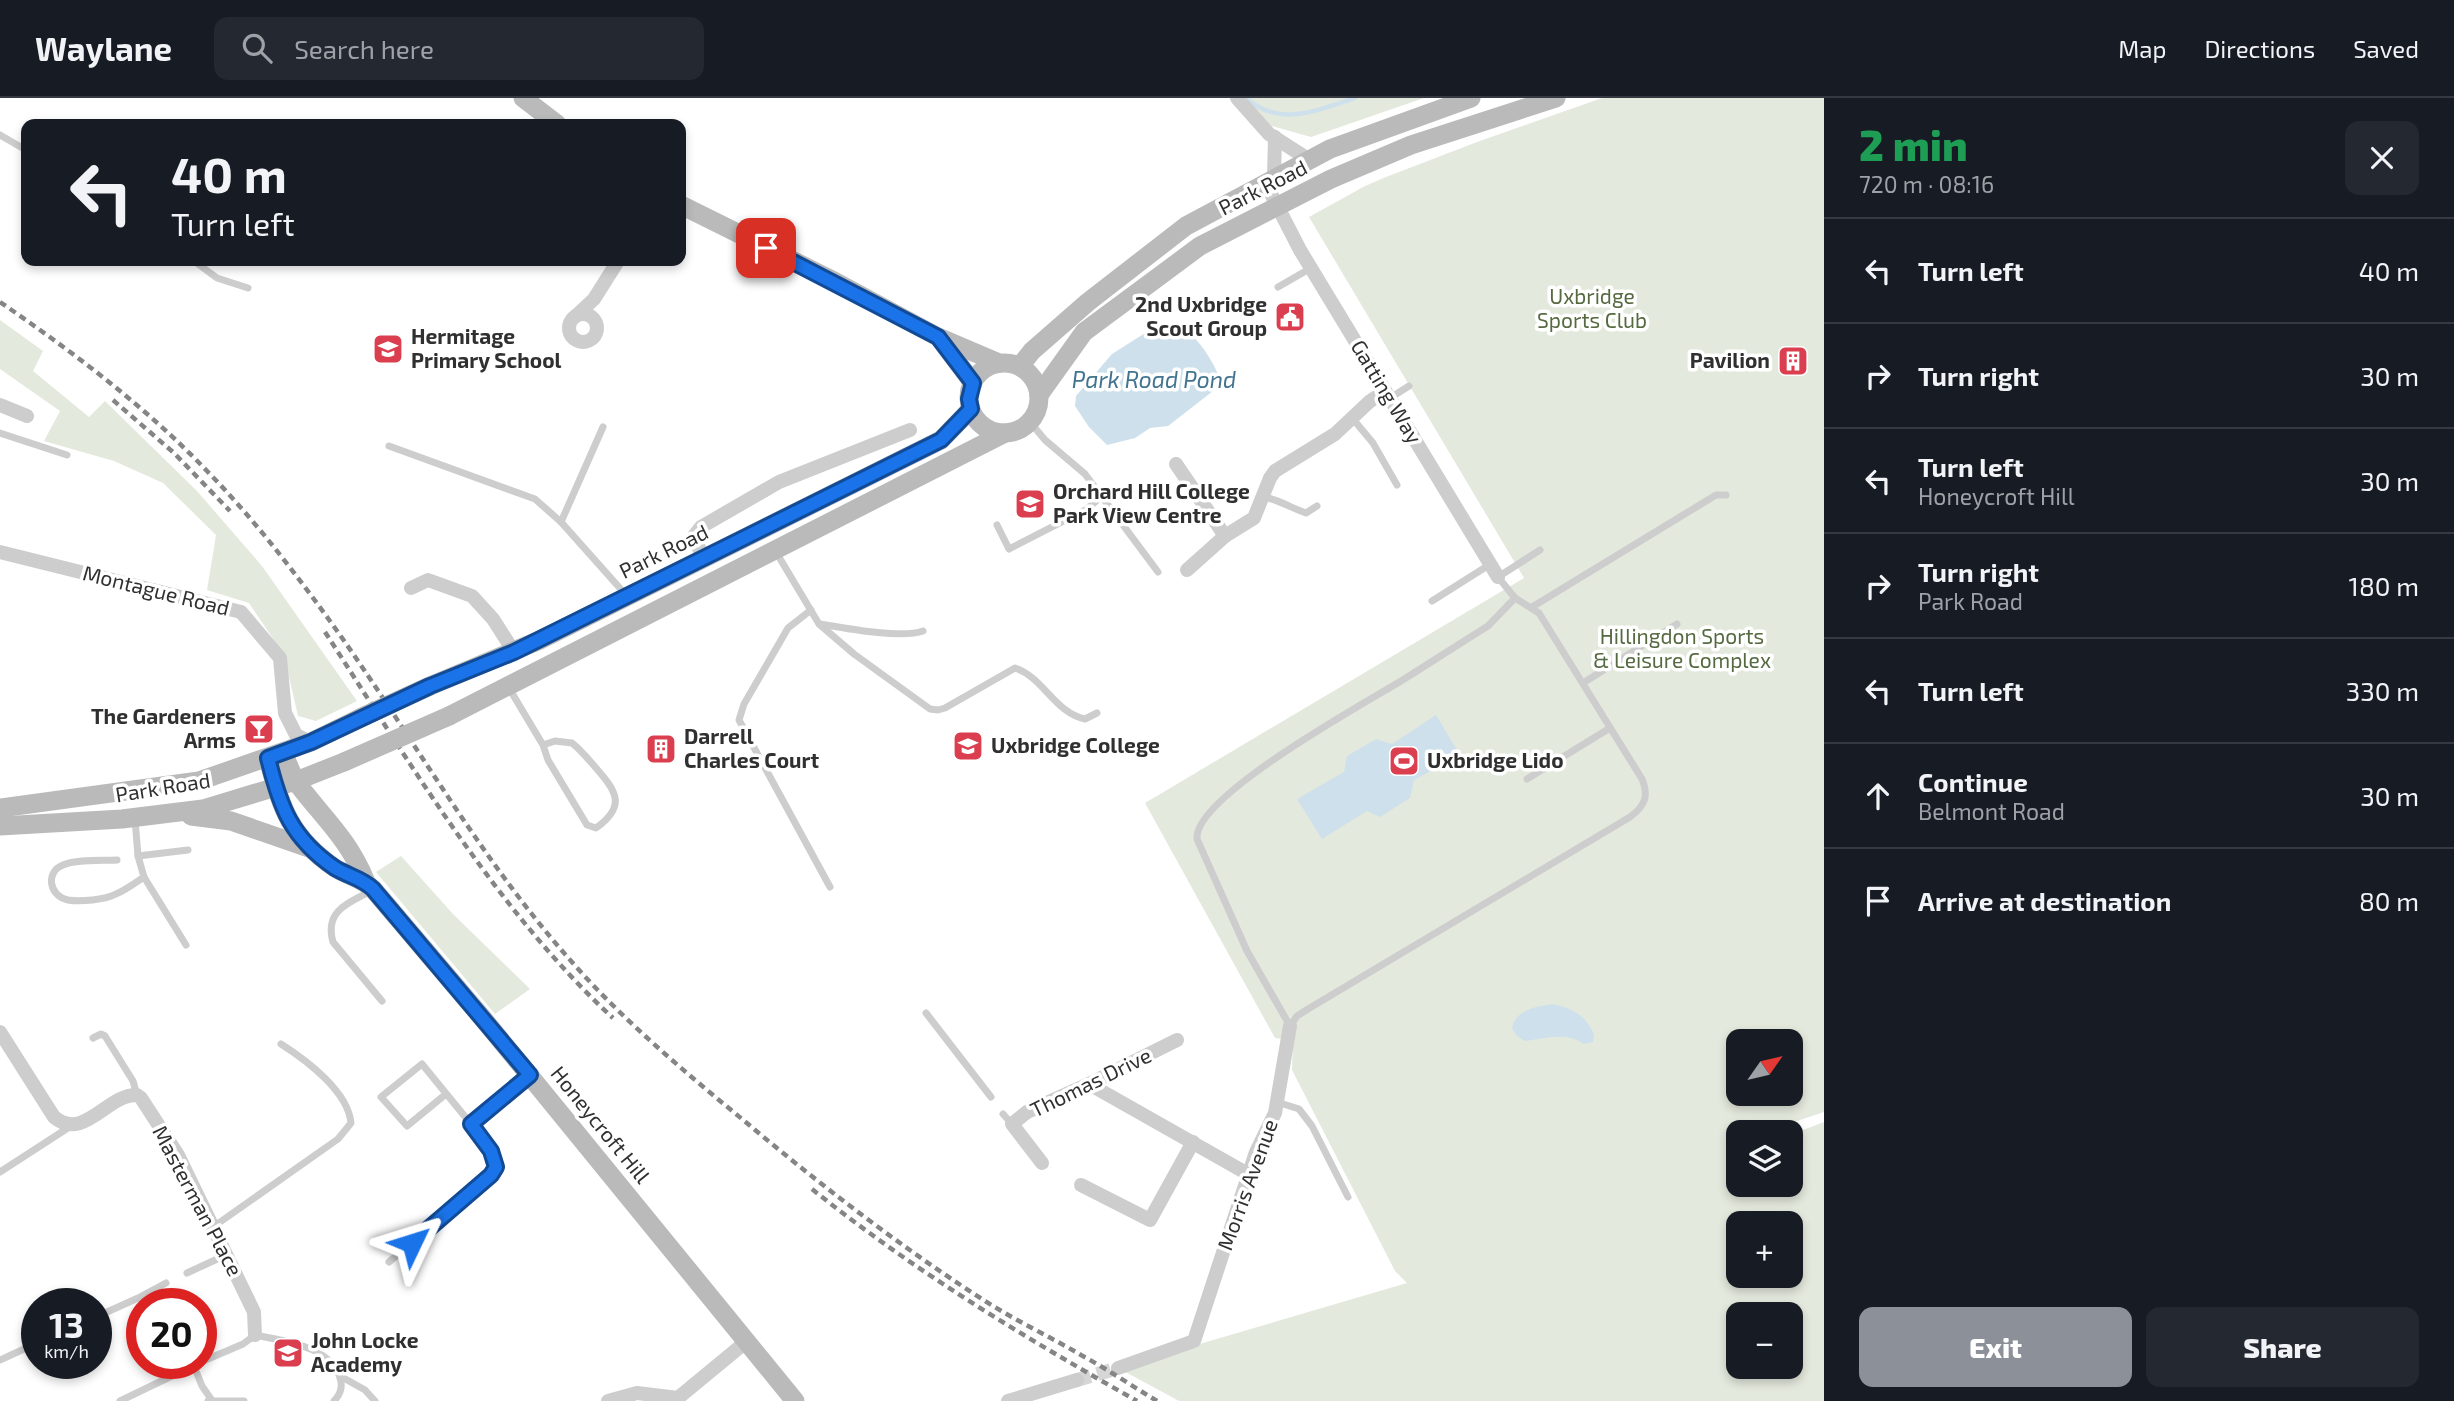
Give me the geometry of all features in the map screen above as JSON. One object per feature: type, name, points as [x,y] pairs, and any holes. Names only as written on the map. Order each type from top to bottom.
[{"type":"main road","name":"Park Road","points":[[1020,366],[1032,351],[1088,302],[1186,226],[1330,149],[1471,98]]},
{"type":"main road","name":"Park Road","points":[[1039,395],[1084,332],[1200,246],[1277,206],[1411,145],[1556,98]]},
{"type":"main road","points":[[686,207],[836,282],[938,337],[999,363],[1020,366],[1034,379],[1039,395],[1037,410],[1030,422],[1018,430],[1005,433],[992,431],[984,426],[971,409],[969,399],[973,383],[983,370],[999,363]]},
{"type":"main road","points":[[938,337],[973,383]]},
{"type":"main road","name":"Park Road","points":[[1,809],[199,781],[311,742],[430,686],[514,652],[941,440],[971,409]]},
{"type":"main road","name":"Park Road","points":[[1,809],[134,817],[203,809],[296,780],[344,762],[509,688],[1005,433]]},
{"type":"main road","name":"Honeycroft Hill","points":[[276,755],[343,839],[370,885],[530,1075],[795,1401]]},
{"type":"main road","name":"Honeycroft Hill","points":[[276,755],[275,786],[283,811],[298,834],[340,871],[370,885]]},
{"type":"main road","points":[[171,813],[231,821],[314,850]]},
{"type":"street","points":[[1237,98],[1275,137],[1308,159]]},
{"type":"street","points":[[1269,180],[1275,137]]},
{"type":"street","name":"Gatting Way","points":[[1269,180],[1277,206],[1311,268],[1493,571]]},
{"type":"street","points":[[594,299],[596,334],[586,342],[577,341],[569,328],[576,316],[594,299],[615,266]]},
{"type":"street","points":[[576,316],[589,316],[597,326]]},
{"type":"street","points":[[1187,570],[1226,536],[1254,518],[1275,471],[1335,434],[1370,402],[1388,395]]},
{"type":"street","points":[[0,405],[27,416]]},
{"type":"street","points":[[703,558],[694,536],[701,527],[779,482],[910,430]]},
{"type":"street","points":[[1176,464],[1226,536]]},
{"type":"street","name":"Montague Road","points":[[0,552],[242,612],[280,658],[285,713],[296,735],[311,742]]},
{"type":"street","points":[[411,588],[428,580],[472,596],[494,619],[514,652]]},
{"type":"street","name":"Morris Avenue","points":[[1118,1368],[1194,1341],[1255,1152],[1275,1113],[1290,1026]]},
{"type":"street","points":[[0,1032],[54,1117],[62,1123],[80,1124],[126,1096],[137,1095]]},
{"type":"street","name":"Thomas Drive","points":[[1042,1163],[1007,1119],[1089,1084],[1177,1040]]},
{"type":"street","points":[[1089,1084],[1248,1174]]},
{"type":"street","name":"Masterman Place","points":[[137,1095],[178,1155],[254,1312],[255,1335]]},
{"type":"street","points":[[1081,1185],[1150,1220],[1193,1142]]},
{"type":"street","points":[[608,1401],[637,1394],[678,1399],[747,1341]]},
{"type":"street","points":[[1008,1401],[1077,1380]]},
{"type":"lane","points":[[0,135],[21,147]]},
{"type":"lane","points":[[201,266],[218,278],[248,288]]},
{"type":"lane","points":[[1278,287],[1311,268]]},
{"type":"lane","points":[[1388,395],[1409,386]]},
{"type":"lane","points":[[1353,419],[1373,443],[1397,485]]},
{"type":"lane","points":[[1030,422],[1045,440],[1085,474],[1103,495],[1158,572]]},
{"type":"lane","points":[[561,522],[603,427]]},
{"type":"lane","points":[[0,433],[67,455]]},
{"type":"lane","points":[[388,446],[535,499],[561,522],[626,596]]},
{"type":"lane","points":[[997,525],[1010,549],[1087,509],[1103,495]]},
{"type":"lane","points":[[1532,607],[1716,495],[1726,495]]},
{"type":"lane","points":[[1264,497],[1278,499],[1293,509],[1306,513],[1317,506]]},
{"type":"lane","points":[[775,550],[819,624],[854,654],[929,709],[946,708],[1015,667],[1026,672],[1073,715],[1085,719],[1097,713]]},
{"type":"lane","points":[[1432,601],[1540,550]]},
{"type":"lane","points":[[1493,571],[1515,598],[1539,613],[1644,784],[1646,799],[1640,809],[1308,1009],[1297,1016],[1290,1026],[1247,951],[1196,839],[1200,824],[1223,799],[1280,755],[1488,626],[1515,598]]},
{"type":"lane","points":[[811,610],[788,628],[744,705],[739,720],[830,887]]},
{"type":"lane","points":[[819,624],[911,634],[923,631]]},
{"type":"lane","points":[[1583,683],[1677,624]]},
{"type":"lane","points":[[509,688],[587,825],[596,828],[614,809],[616,800],[612,787],[572,743],[555,741],[543,745]]},
{"type":"lane","points":[[1527,779],[1610,728]]},
{"type":"lane","points":[[134,817],[138,856],[144,877],[186,945]]},
{"type":"lane","points":[[138,856],[188,850]]},
{"type":"lane","points":[[117,860],[61,865],[52,873],[54,891],[59,897],[72,901],[108,897],[118,894],[144,877]]},
{"type":"lane","points":[[370,885],[338,909],[330,931],[333,942],[382,1001]]},
{"type":"lane","points":[[926,1013],[991,1097]]},
{"type":"lane","points":[[93,1038],[101,1034],[105,1036],[132,1081],[137,1095]]},
{"type":"lane","points":[[213,1227],[321,1152],[338,1139],[351,1123],[345,1103],[316,1070],[281,1044]]},
{"type":"lane","points":[[389,1262],[491,1175],[496,1167],[494,1158],[471,1124],[422,1064],[381,1097],[407,1126],[446,1094]]},
{"type":"lane","points":[[471,1124],[530,1075]]},
{"type":"lane","points":[[1277,1101],[1299,1109],[1312,1126],[1348,1197]]},
{"type":"lane","points":[[0,1172],[72,1125]]},
{"type":"lane","points":[[187,1273],[226,1254]]},
{"type":"lane","points":[[112,1310],[166,1283]]},
{"type":"lane","points":[[217,1356],[243,1344],[255,1335],[285,1341],[324,1355],[342,1385],[338,1398],[334,1401]]},
{"type":"lane","points":[[0,1360],[21,1350]]},
{"type":"lane","points":[[339,1376],[365,1390],[374,1401]]},
{"type":"lane","points":[[120,1401],[166,1379]]},
{"type":"lane","points":[[201,1379],[209,1400],[244,1401]]},
{"type":"green space","points":[[1233,98],[1424,98],[1311,137],[1261,123]]},
{"type":"green space","points":[[1602,98],[1824,98],[1824,1112],[1800,1120],[1726,1120],[1726,1197],[1803,1197],[1803,1130],[1824,1122],[1824,1401],[1179,1401],[1118,1368],[1407,1283],[1395,1271],[1292,1070],[1293,1040],[1275,1038],[1145,803],[1524,578],[1309,217],[1386,177]]},
{"type":"green space","points":[[0,320],[43,351],[33,371],[89,417],[105,401],[197,491],[262,566],[357,701],[316,721],[298,716],[284,655],[249,603],[207,590],[216,535],[163,483],[114,461],[44,441],[60,411],[0,369]]},
{"type":"green space","points":[[401,856],[453,914],[530,989],[495,1014],[376,872]]},
{"type":"water","name":"Park Road Pond","points":[[1153,328],[1182,329],[1195,338],[1222,384],[1168,426],[1150,428],[1135,438],[1107,445],[1089,427],[1075,406],[1076,396],[1112,354]]},
{"type":"water","points":[[1436,715],[1460,755],[1414,780],[1410,798],[1380,817],[1367,811],[1322,839],[1297,799],[1344,772],[1347,756],[1376,739],[1392,744]]},
{"type":"water","points":[[1552,1004],[1572,1010],[1582,1017],[1594,1034],[1593,1042],[1583,1044],[1562,1037],[1525,1041],[1517,1036],[1512,1028],[1522,1013]]},
{"type":"waterway","points":[[1246,98],[1259,107],[1285,114],[1313,111],[1355,98]]},
{"type":"tunnel","points":[[1077,1380],[1118,1368]]},
{"type":"railway","points":[[0,302],[55,340],[134,403],[184,447],[241,508],[290,567],[335,628],[474,835],[532,915],[584,976],[627,1019],[771,1143],[889,1235],[994,1307],[1091,1360],[1157,1401]]},
{"type":"railway","points":[[113,400],[174,453],[230,511]]},
{"type":"railway","points":[[325,632],[423,784],[494,884],[531,931],[613,1018]]},
{"type":"railway","points":[[812,1189],[890,1248],[970,1302],[1137,1401]]},
{"type":"place","name":"2nd Uxbridge Scout Group","points":[[1290,317]]},
{"type":"place","name":"Hermitage Primary School","points":[[388,349]]},
{"type":"place","name":"Pavilion","points":[[1793,361]]},
{"type":"place","name":"Orchard Hill College Park View Centre","points":[[1030,504]]},
{"type":"place","name":"The Gardeners Arms","points":[[259,729]]},
{"type":"place","name":"Uxbridge College","points":[[968,746]]},
{"type":"place","name":"Darrell Charles Court","points":[[661,749]]},
{"type":"place","name":"Uxbridge Lido","points":[[1404,761]]},
{"type":"place","name":"John Locke Academy","points":[[288,1353]]},
{"type":"route","points":[[412,1243],[491,1175],[496,1167],[494,1158],[471,1124],[530,1075],[373,889],[366,882],[340,871],[324,860],[298,834],[283,811],[268,758],[311,742],[430,686],[540,640],[941,440],[971,409],[969,399],[973,383],[938,337],[766,248]]},
{"type":"park label","name":"Uxbridge Sports Club","points":[[1592,309]]},
{"type":"park label","name":"Hillingdon Sports & Leisure Complex","points":[[1682,649]]}]
